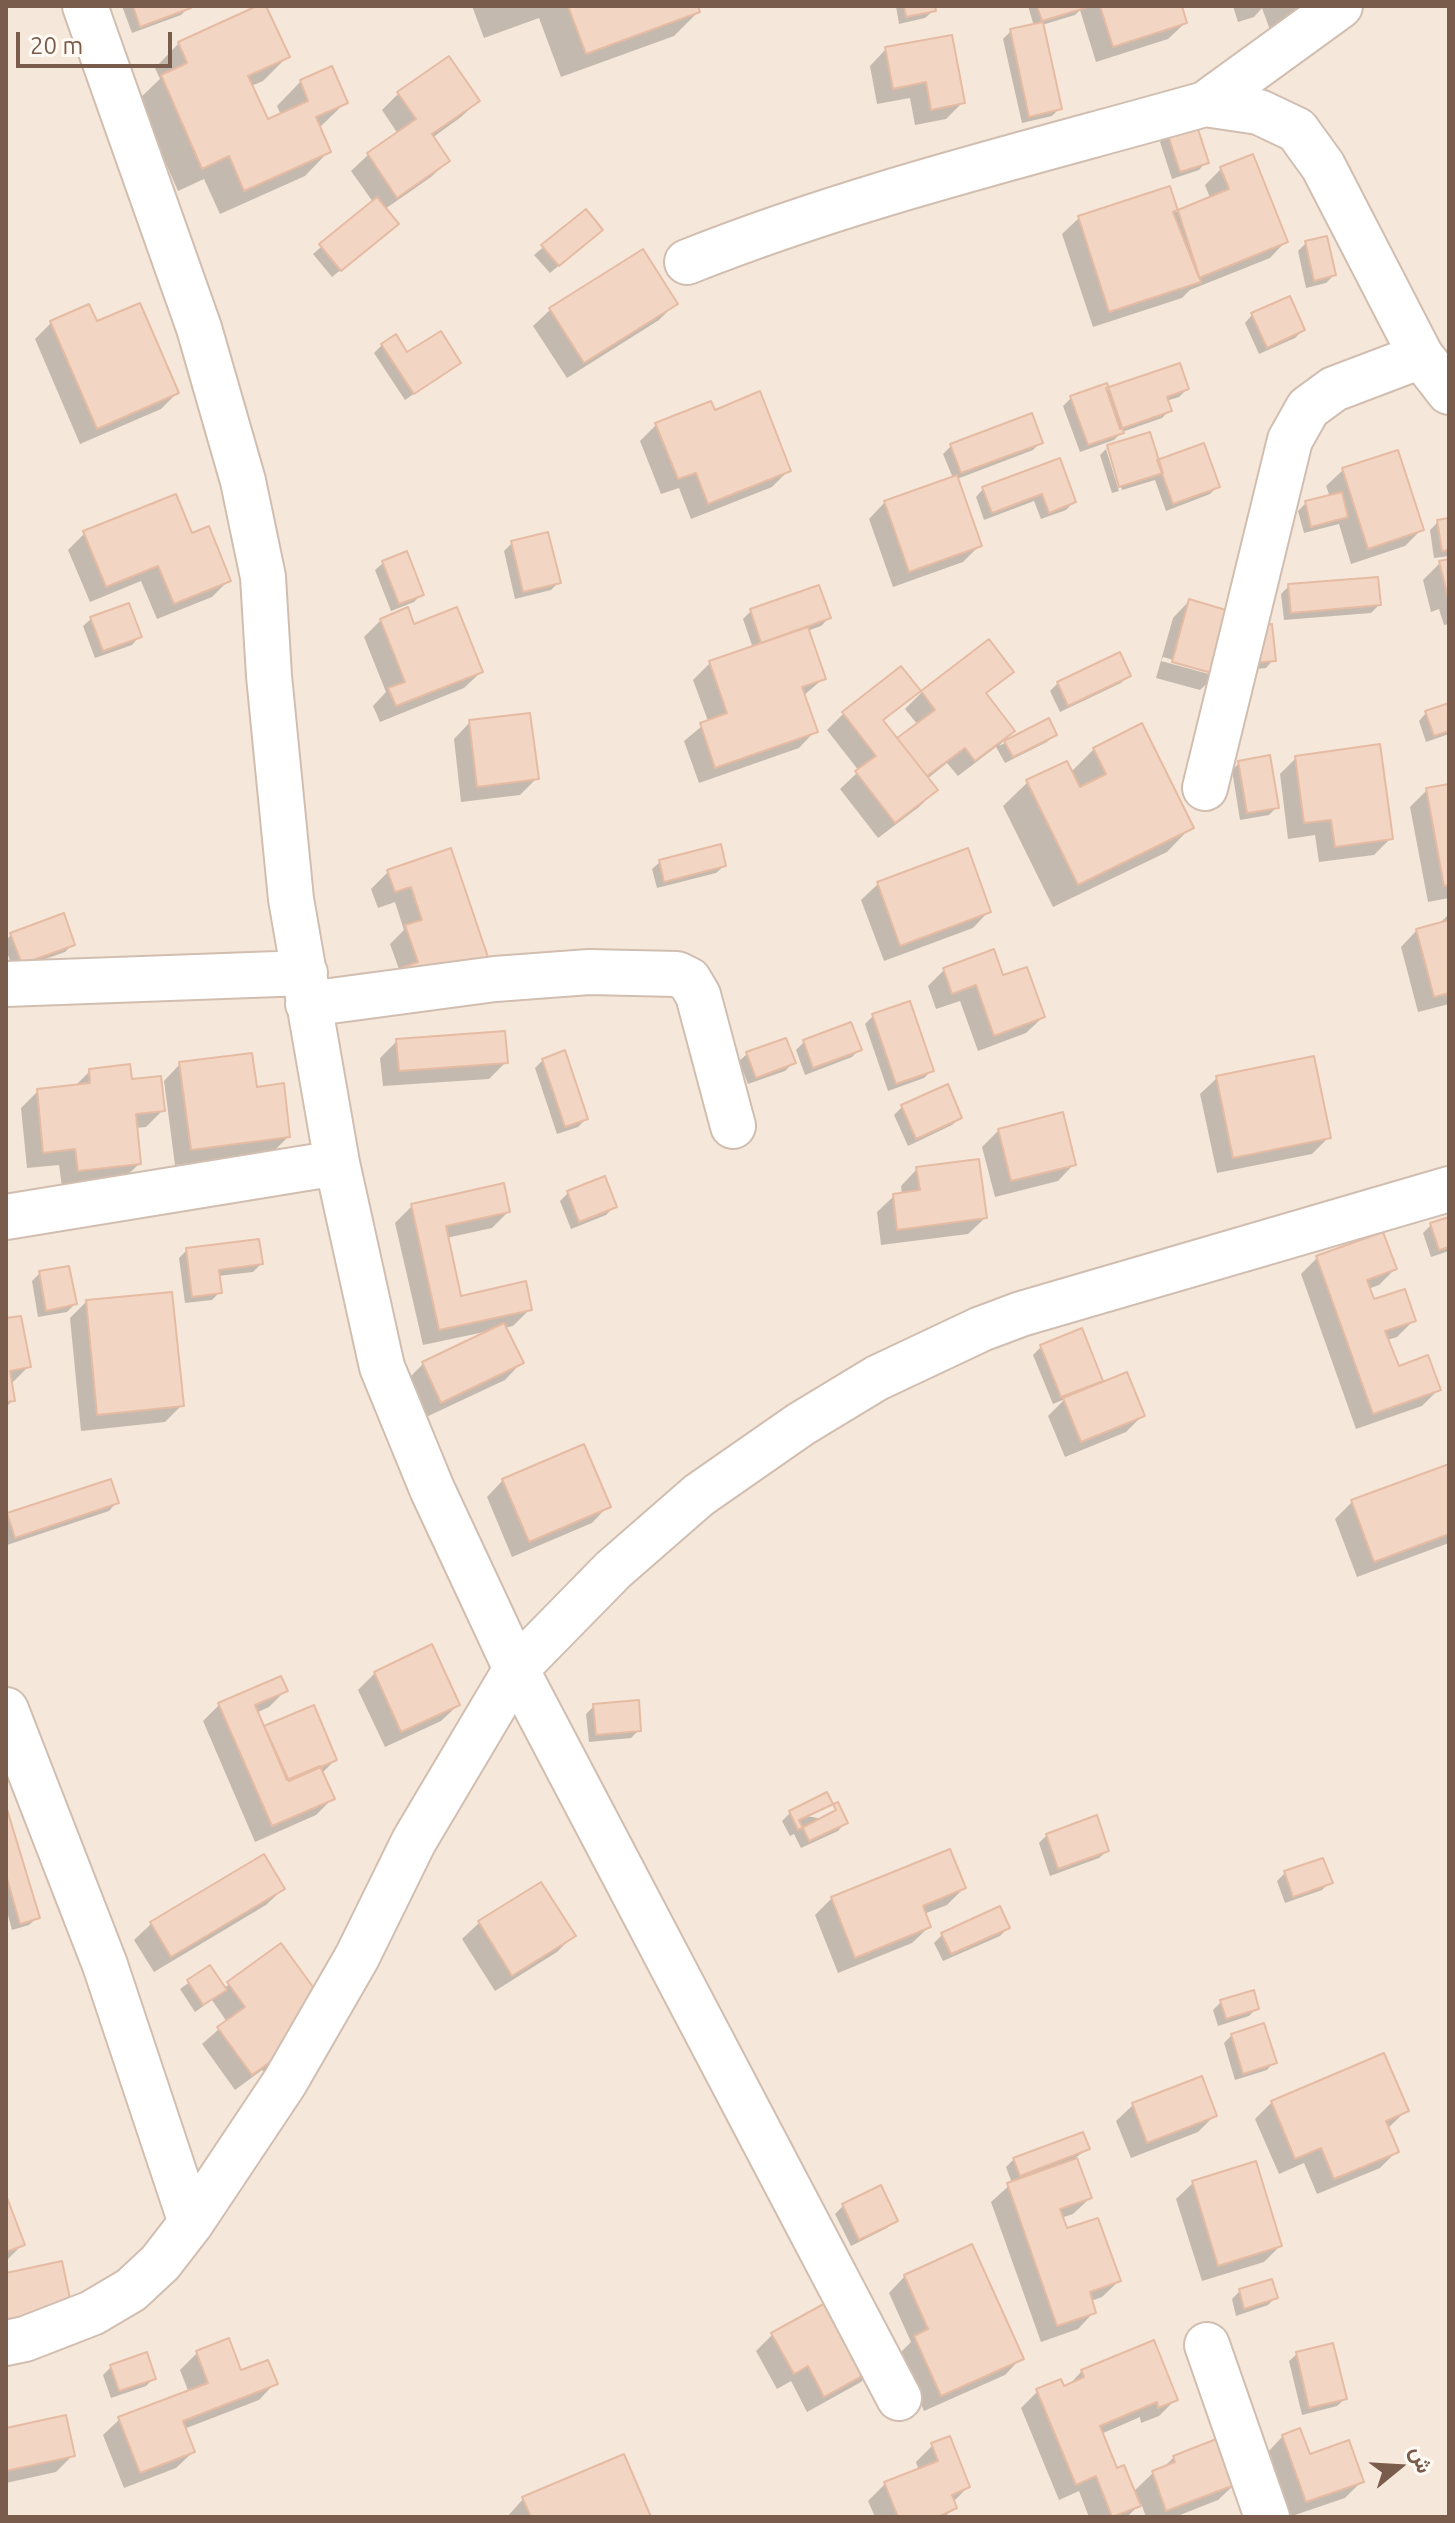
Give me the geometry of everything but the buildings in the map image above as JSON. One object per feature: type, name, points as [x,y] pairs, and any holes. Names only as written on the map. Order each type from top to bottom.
[{"type":"street","points":[[85,6],[199,328],[243,481],[263,577],[269,676],[291,899],[337,1163],[382,1367],[432,1489],[516,1669],[899,2398]]},
{"type":"street","points":[[687,262],[740,241],[869,199],[1205,104],[1340,6]]},
{"type":"street","points":[[1205,104],[1259,112],[1297,130],[1323,166],[1421,356],[1449,392]]},
{"type":"street","points":[[1205,788],[1290,440],[1308,408],[1334,389],[1421,356]]},
{"type":"street","points":[[6,984],[306,988],[574,973],[677,974],[689,980],[698,995],[733,1126]]},
{"type":"street","points":[[6,1217],[337,1163]]},
{"type":"street","points":[[6,2343],[25,2339],[92,2313],[131,2290],[160,2263],[191,2223],[285,2082],[357,1957],[414,1841],[516,1669],[613,1570],[699,1495],[801,1424],[877,1378],[981,1329],[1021,1314],[1449,1189]]},
{"type":"street","points":[[6,1710],[105,1965],[191,2223]]},
{"type":"street","points":[[1207,2345],[1267,2517]]},
{"type":"shaded area","points":[[6,6],[1449,6],[1449,2517],[6,2517]]}]
